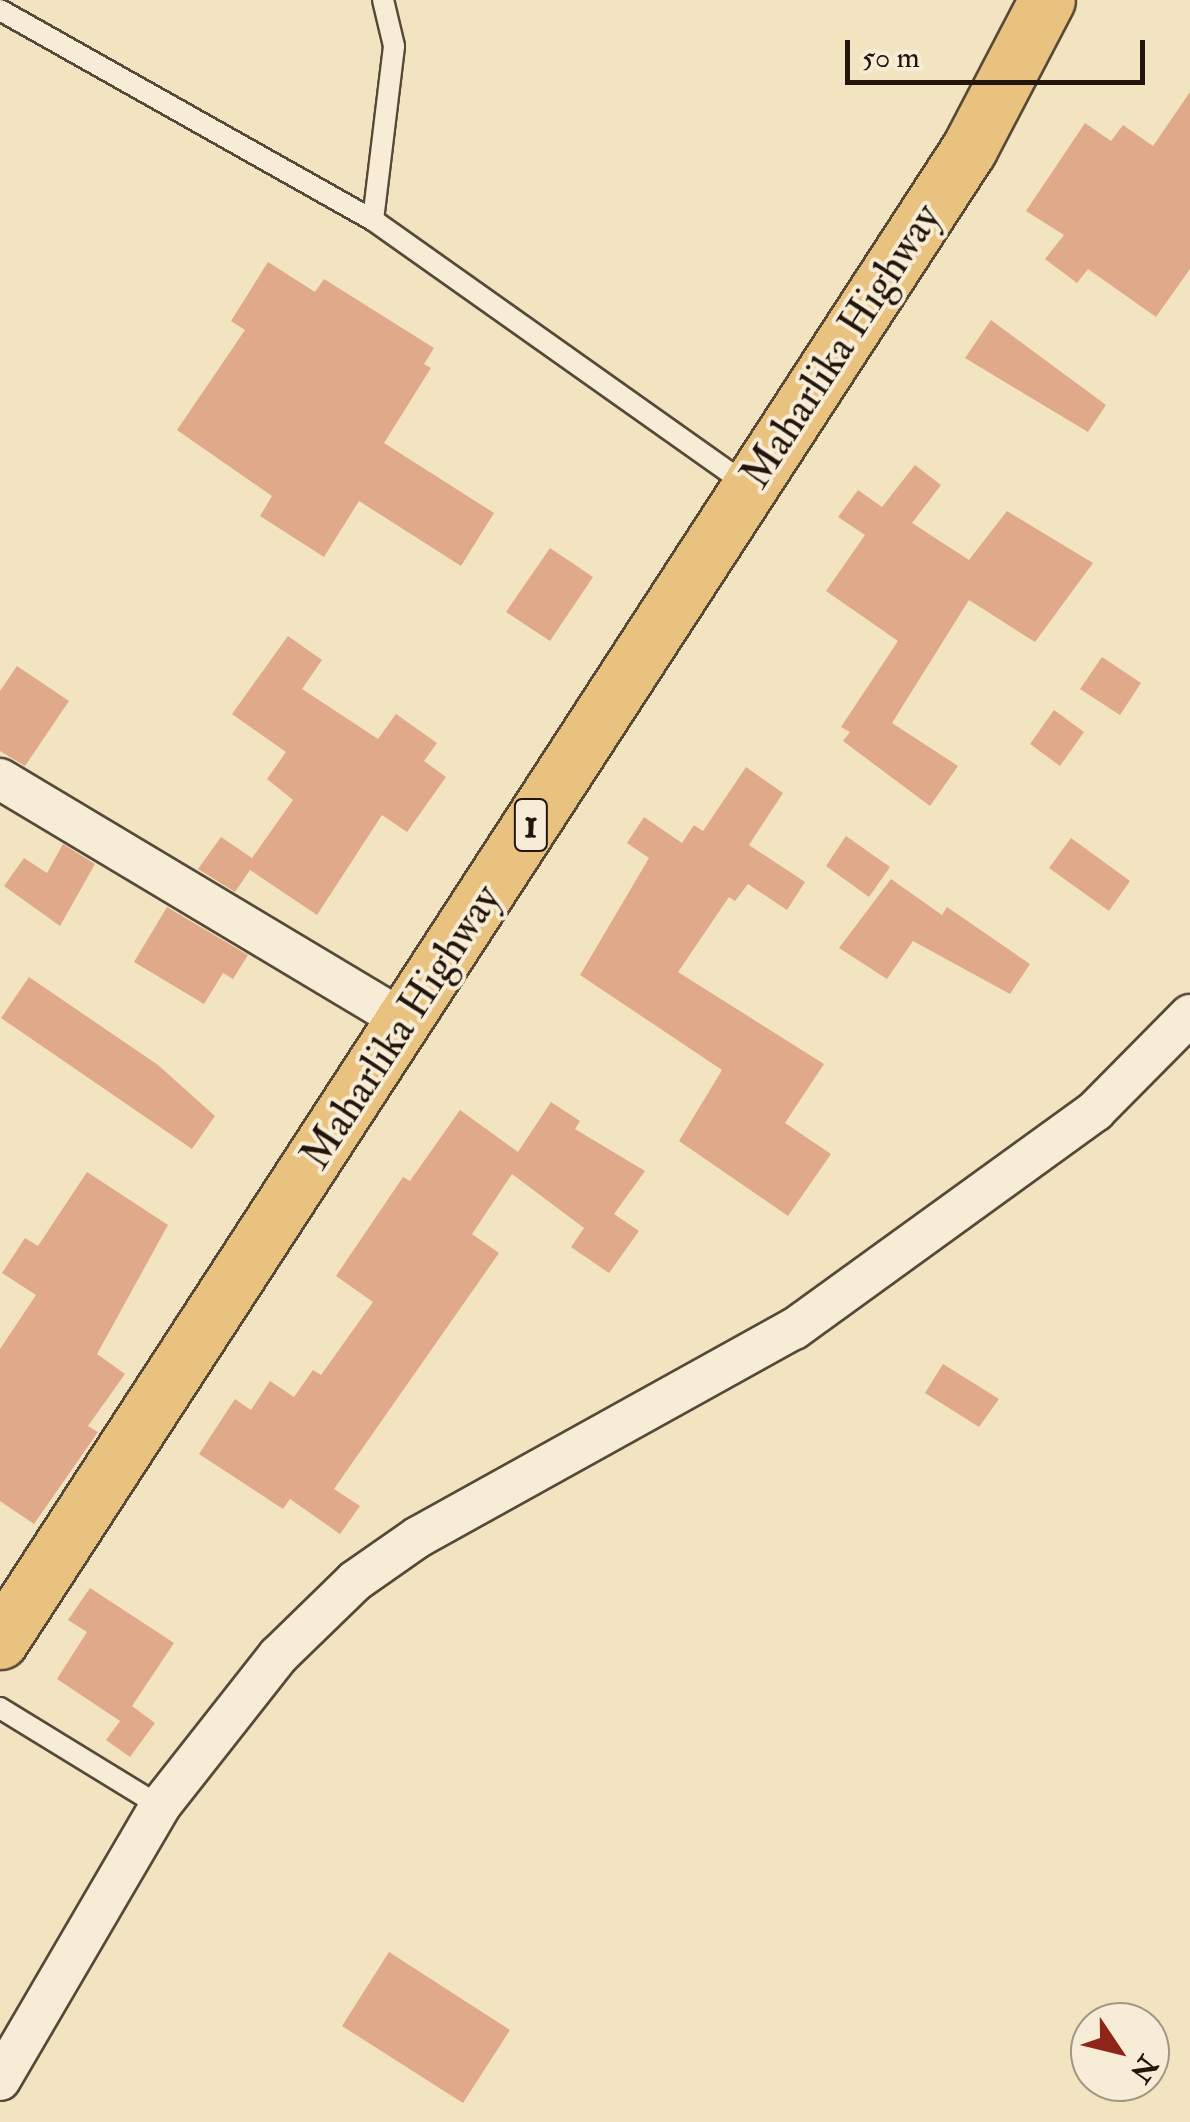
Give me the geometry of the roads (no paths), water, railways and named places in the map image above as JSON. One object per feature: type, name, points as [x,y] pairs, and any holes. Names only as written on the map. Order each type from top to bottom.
[{"type":"highway","name":"Maharlika Highway","points":[[0,1642],[969,149],[1047,0]]},
{"type":"street","points":[[0,779],[405,1021]]},
{"type":"street","points":[[0,2080],[160,1806],[278,1656],[356,1581],[418,1537],[794,1328],[1095,1111],[1190,1015]]},
{"type":"lane","points":[[373,220],[394,46],[383,0]]},
{"type":"lane","points":[[0,10],[373,220],[750,487]]},
{"type":"lane","points":[[0,1708],[160,1806]]}]
